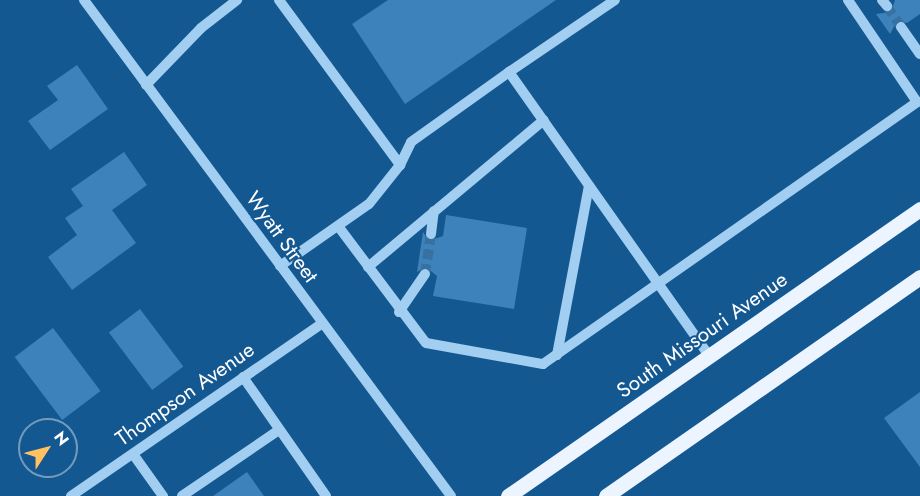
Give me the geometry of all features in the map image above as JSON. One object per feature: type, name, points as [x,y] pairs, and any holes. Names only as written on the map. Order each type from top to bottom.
[{"type":"main road","name":"South Missouri Avenue","points":[[508,496],[920,209]]},
{"type":"main road","points":[[606,496],[920,278]]},
{"type":"street","name":"Wyatt Street","points":[[84,0],[321,324],[451,496]]},
{"type":"street","points":[[146,85],[201,28],[237,0]]},
{"type":"street","points":[[279,0],[400,165]]},
{"type":"street","points":[[280,266],[369,204],[400,165],[411,142],[615,0]]},
{"type":"street","points":[[338,226],[399,312],[426,343],[543,364],[918,101],[848,0]]},
{"type":"street","points":[[901,27],[920,54]]},
{"type":"street","points":[[509,72],[709,355]]},
{"type":"street","points":[[368,267],[544,120]]},
{"type":"street","points":[[557,355],[589,186]]},
{"type":"street","points":[[431,234],[434,211]]},
{"type":"street","points":[[399,312],[425,274]]},
{"type":"street","name":"Thompson Avenue","points":[[71,496],[321,324]]},
{"type":"street","points":[[243,378],[326,496]]},
{"type":"street","points":[[182,496],[279,430]]},
{"type":"street","points":[[133,453],[164,496]]},
{"type":"building","points":[[388,0],[556,0],[405,104],[352,24]]},
{"type":"building","points":[[895,0],[920,0],[920,14],[907,23],[897,21],[890,34],[876,14],[891,12]]},
{"type":"building","points":[[77,65],[108,109],[50,150],[28,121],[58,100],[47,86]]},
{"type":"building","points":[[124,152],[147,185],[112,210],[136,243],[72,290],[48,257],[77,235],[65,218],[83,206],[71,189]]},
{"type":"building","points":[[446,215],[527,228],[514,309],[433,296],[437,276],[426,267],[417,272],[423,232],[429,241],[443,236]]},
{"type":"building","points":[[140,309],[183,367],[152,390],[109,332]]},
{"type":"building","points":[[53,328],[101,391],[65,418],[61,418],[15,357]]},
{"type":"building","points":[[920,392],[920,467],[884,418]]},
{"type":"building","points":[[247,472],[264,496],[213,496]]},
{"type":"tunnel","points":[[887,6],[901,27]]},
{"type":"tunnel","points":[[425,274],[431,234]]}]
